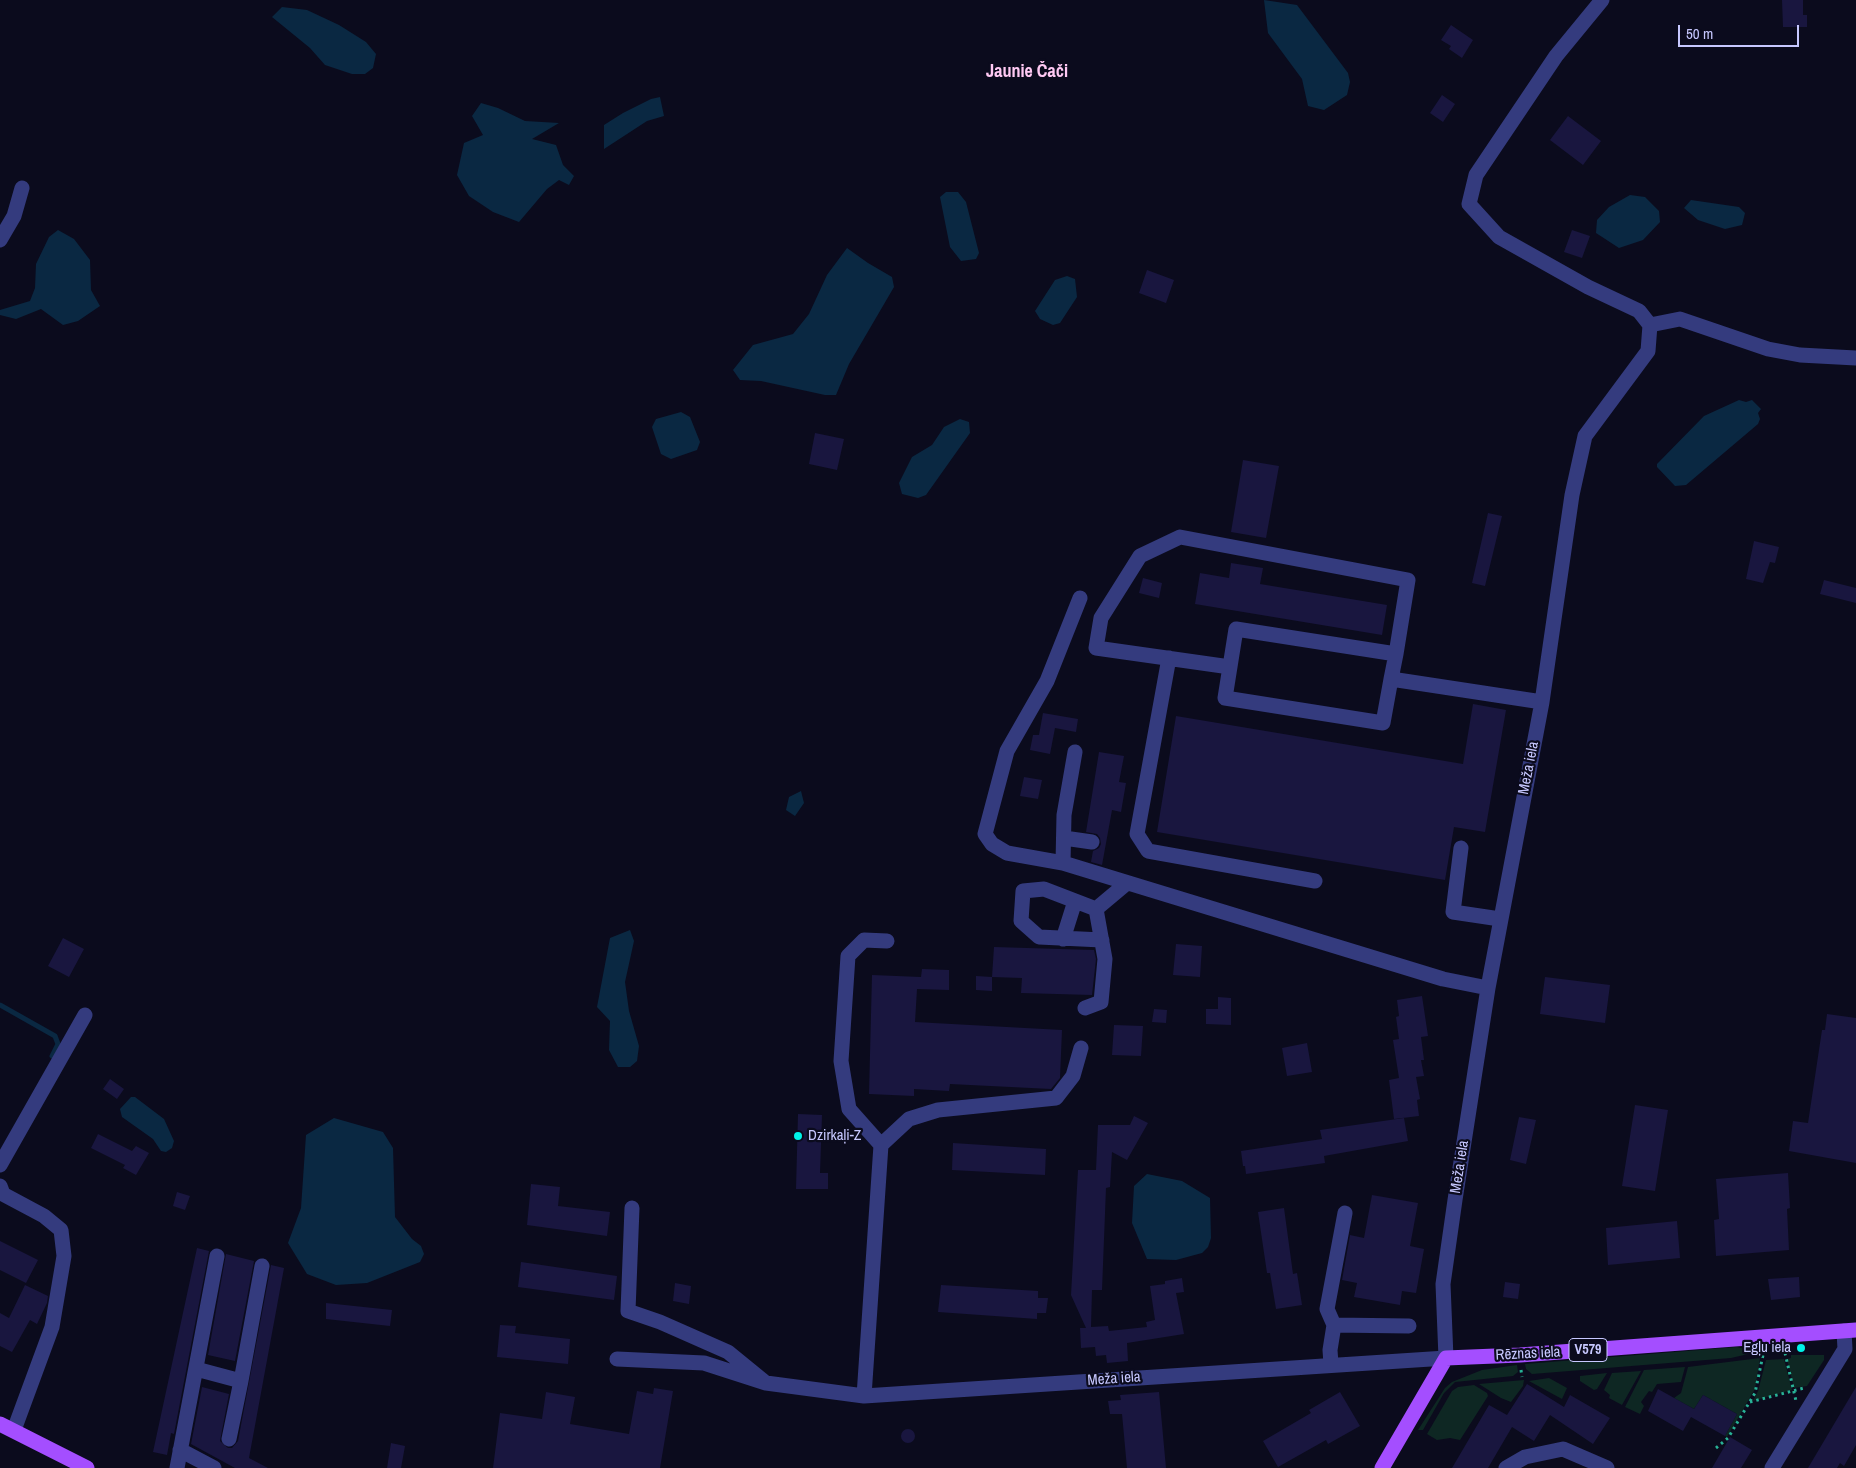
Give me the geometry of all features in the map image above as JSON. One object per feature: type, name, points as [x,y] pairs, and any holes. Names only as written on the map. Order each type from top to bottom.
[{"type":"main road","name":"Rēznas iela","points":[[1446,1358],[1520,1355],[1850,1330]]},
{"type":"main road","points":[[1382,1468],[1446,1358]]},
{"type":"main road","points":[[7,1427],[87,1468]]},
{"type":"street","points":[[1602,0],[1556,56],[1476,175],[1469,204],[1499,237],[1588,287],[1639,311],[1650,325],[1680,320],[1768,350],[1800,355],[1856,358]]},
{"type":"street","points":[[0,240],[14,216],[22,188]]},
{"type":"street","name":"Meža iela","points":[[617,1359],[704,1364],[766,1383],[864,1396],[1135,1377],[1262,1371],[1331,1364],[1446,1358],[1443,1284],[1488,988],[1542,702],[1572,495],[1585,436],[1648,351],[1650,325]]},
{"type":"street","points":[[1230,667],[1096,648],[1100,618],[1140,556],[1180,537],[1408,580],[1396,654],[1383,723],[1225,698],[1230,667],[1236,629],[1396,654]]},
{"type":"street","points":[[1080,598],[1047,681],[1007,751],[985,834],[992,844],[1007,853],[1063,863],[1443,980],[1488,988]]},
{"type":"street","points":[[1169,658],[1138,834],[1148,851],[1315,881]]},
{"type":"street","points":[[1391,678],[1542,702]]},
{"type":"street","points":[[1063,863],[1064,815],[1075,752]]},
{"type":"street","points":[[1064,838],[1092,842]]},
{"type":"street","points":[[1461,848],[1453,912],[1500,919]]},
{"type":"street","points":[[1096,909],[1127,883]]},
{"type":"street","points":[[1096,909],[1044,889],[1023,890],[1021,922],[1039,937],[1102,940]]},
{"type":"street","points":[[1063,938],[1076,901]]},
{"type":"street","points":[[1085,1008],[1101,1002],[1105,959],[1096,909]]},
{"type":"street","points":[[881,1145],[849,1109],[841,1061],[848,956],[864,940],[887,941]]},
{"type":"street","points":[[0,1165],[85,1015]]},
{"type":"street","points":[[864,1396],[881,1145],[909,1118],[938,1110],[1056,1098],[1073,1076],[1081,1048]]},
{"type":"street","points":[[0,1186],[3,1194],[44,1216],[61,1230],[64,1256],[52,1327],[7,1427]]},
{"type":"street","points":[[632,1208],[628,1311],[660,1322],[728,1352],[766,1383]]},
{"type":"street","points":[[1331,1364],[1330,1350],[1334,1325],[1327,1308],[1345,1213]]},
{"type":"street","points":[[177,1468],[217,1256]]},
{"type":"street","points":[[230,1439],[262,1266]]},
{"type":"street","points":[[1334,1325],[1409,1326]]},
{"type":"street","points":[[1772,1468],[1851,1352],[1850,1330]]},
{"type":"street","points":[[196,1369],[241,1381]]},
{"type":"street","points":[[1506,1468],[1525,1457],[1564,1449],[1607,1468]]},
{"type":"street","points":[[180,1450],[214,1468]]},
{"type":"path","points":[[1750,1402],[1794,1391],[1785,1353]]},
{"type":"path","points":[[1716,1448],[1728,1438],[1757,1389],[1763,1355]]},
{"type":"green space","points":[[1737,1347],[1757,1352],[1731,1358],[1532,1374],[1526,1369],[1525,1364]]},
{"type":"green space","points":[[1791,1355],[1824,1355],[1824,1360],[1807,1386],[1794,1388],[1787,1359],[1791,1358]]},
{"type":"green space","points":[[1760,1358],[1755,1389],[1727,1437],[1725,1436],[1737,1414],[1703,1395],[1694,1409],[1674,1398],[1681,1393],[1688,1367]]},
{"type":"green space","points":[[1784,1359],[1792,1390],[1753,1401],[1758,1391],[1766,1360]]},
{"type":"green space","points":[[1517,1365],[1518,1372],[1513,1376],[1455,1382],[1444,1393],[1423,1430],[1418,1430],[1445,1388],[1452,1382],[1482,1370]]},
{"type":"green space","points":[[1685,1367],[1681,1382],[1657,1384],[1652,1392],[1649,1391],[1641,1402],[1644,1406],[1640,1414],[1625,1407],[1644,1370]]},
{"type":"green space","points":[[1641,1371],[1622,1405],[1609,1398],[1610,1395],[1604,1390],[1612,1373]]},
{"type":"green space","points":[[1607,1373],[1597,1389],[1594,1390],[1580,1381],[1580,1376]]},
{"type":"green space","points":[[1549,1378],[1567,1388],[1562,1399],[1529,1381]]},
{"type":"green space","points":[[1524,1380],[1523,1386],[1511,1402],[1479,1384]]},
{"type":"green space","points":[[1474,1385],[1487,1393],[1488,1396],[1460,1440],[1450,1438],[1437,1440],[1427,1434],[1452,1391],[1458,1387]]},
{"type":"water","points":[[1264,0],[1297,5],[1348,73],[1350,82],[1347,95],[1324,110],[1308,106],[1302,79],[1268,33]]},
{"type":"water","points":[[282,7],[307,10],[339,25],[366,42],[376,54],[373,68],[365,74],[352,74],[325,65],[310,48],[272,17]]},
{"type":"water","points":[[660,97],[664,116],[647,121],[604,149],[604,125],[651,99]]},
{"type":"water","points":[[481,103],[498,108],[525,121],[559,123],[532,139],[556,145],[563,165],[574,176],[569,185],[559,180],[547,189],[519,222],[493,212],[469,196],[457,175],[464,143],[483,135],[472,116]]},
{"type":"water","points":[[946,192],[958,192],[966,202],[979,253],[976,259],[961,261],[950,247],[940,197]]},
{"type":"water","points":[[1630,195],[1645,197],[1659,211],[1660,222],[1643,240],[1619,248],[1596,233],[1597,220],[1609,207]]},
{"type":"water","points":[[1691,200],[1739,207],[1745,213],[1742,225],[1725,229],[1698,220],[1684,208]]},
{"type":"water","points":[[58,230],[74,239],[90,260],[91,290],[100,306],[78,321],[63,325],[41,309],[16,319],[0,315],[0,310],[30,301],[35,288],[36,264],[49,237]]},
{"type":"water","points":[[847,248],[892,277],[894,287],[849,364],[836,395],[825,395],[761,381],[740,380],[733,370],[753,345],[793,334],[809,314],[827,275]]},
{"type":"water","points":[[1067,276],[1075,279],[1077,297],[1060,323],[1053,325],[1040,319],[1035,311],[1055,280]]},
{"type":"water","points":[[1739,400],[1746,402],[1752,400],[1761,409],[1758,413],[1760,419],[1758,424],[1686,485],[1675,486],[1657,467],[1657,464],[1704,416]]},
{"type":"water","points":[[681,412],[690,417],[700,442],[697,450],[671,459],[661,454],[652,427],[656,419]]},
{"type":"water","points":[[960,419],[969,422],[970,433],[926,495],[918,498],[902,494],[899,483],[912,457],[932,445],[944,427]]},
{"type":"water","points":[[801,791],[804,803],[795,816],[786,810],[789,797]]},
{"type":"water","points":[[630,930],[634,941],[625,982],[629,1011],[639,1046],[637,1061],[630,1067],[618,1067],[609,1050],[610,1021],[597,1007],[610,938]]},
{"type":"water","points":[[131,1097],[135,1097],[164,1119],[174,1141],[172,1148],[166,1152],[161,1151],[153,1139],[122,1117],[120,1109]]},
{"type":"water","points":[[334,1118],[383,1132],[393,1148],[395,1217],[412,1239],[421,1246],[424,1254],[420,1262],[367,1283],[336,1285],[307,1274],[288,1243],[301,1208],[306,1135]]},
{"type":"water","points":[[1147,1174],[1182,1181],[1210,1198],[1211,1238],[1208,1247],[1202,1253],[1176,1260],[1147,1259],[1132,1223],[1134,1186]]},
{"type":"building","points":[[1782,0],[1803,0],[1803,15],[1807,15],[1807,27],[1783,27]]},
{"type":"building","points":[[1451,25],[1473,40],[1462,58],[1449,49],[1451,46],[1441,40]]},
{"type":"building","points":[[1442,95],[1455,104],[1443,122],[1430,113]]},
{"type":"building","points":[[1568,116],[1601,141],[1583,165],[1550,140]]},
{"type":"building","points":[[1572,230],[1590,236],[1582,258],[1564,252]]},
{"type":"building","points":[[1147,270],[1174,280],[1166,303],[1139,293]]},
{"type":"building","points":[[815,433],[844,439],[837,470],[809,464]]},
{"type":"building","points":[[1243,460],[1279,466],[1266,538],[1231,532]]},
{"type":"building","points":[[1488,513],[1502,516],[1485,586],[1472,583]]},
{"type":"building","points":[[1754,541],[1779,547],[1775,563],[1770,562],[1763,583],[1746,579]]},
{"type":"building","points":[[1231,563],[1263,568],[1260,584],[1387,605],[1382,635],[1195,604],[1200,573],[1229,578]]},
{"type":"building","points":[[1143,578],[1162,583],[1159,598],[1139,593]]},
{"type":"building","points":[[1824,580],[1856,588],[1856,603],[1820,594]]},
{"type":"building","points":[[1473,704],[1506,710],[1485,832],[1454,827],[1445,880],[1157,832],[1176,716],[1463,764]]},
{"type":"building","points":[[1043,713],[1078,719],[1076,732],[1055,728],[1050,754],[1030,750],[1033,735],[1039,735]]},
{"type":"building","points":[[1099,752],[1124,756],[1119,782],[1126,783],[1121,812],[1112,810],[1102,865],[1091,862],[1093,851],[1099,848],[1101,844],[1100,838],[1097,834],[1086,832]]},
{"type":"building","points":[[1024,777],[1042,780],[1038,799],[1020,796]]},
{"type":"building","points":[[63,938],[84,949],[69,977],[48,966]]},
{"type":"building","points":[[1176,944],[1202,946],[1200,977],[1173,975]]},
{"type":"building","points":[[994,947],[1094,950],[1096,959],[1092,995],[1021,993],[1022,978],[992,977]]},
{"type":"building","points":[[922,969],[949,970],[949,990],[917,989],[915,1022],[1062,1030],[1060,1078],[1051,1089],[950,1084],[949,1091],[914,1089],[914,1096],[869,1094],[872,975],[921,977]]},
{"type":"building","points":[[976,976],[992,977],[992,991],[976,990]]},
{"type":"building","points":[[1545,977],[1610,985],[1605,1023],[1540,1014]]},
{"type":"building","points":[[1422,996],[1428,1036],[1421,1037],[1424,1060],[1421,1060],[1424,1076],[1416,1077],[1420,1099],[1417,1100],[1419,1116],[1394,1119],[1389,1080],[1399,1078],[1393,1040],[1399,1039],[1396,1017],[1399,1016],[1397,1000]]},
{"type":"building","points":[[1218,997],[1231,998],[1231,1025],[1206,1024],[1206,1009],[1218,1009]]},
{"type":"building","points":[[1154,1009],[1167,1010],[1166,1023],[1152,1022]]},
{"type":"building","points":[[1827,1014],[1856,1018],[1856,1163],[1789,1151],[1793,1121],[1808,1123],[1822,1030],[1825,1030]]},
{"type":"building","points":[[1114,1025],[1143,1026],[1141,1056],[1112,1055]]},
{"type":"building","points":[[1307,1043],[1312,1072],[1287,1076],[1282,1048]]},
{"type":"building","points":[[110,1079],[124,1089],[117,1099],[103,1089]]},
{"type":"building","points":[[1635,1105],[1668,1110],[1655,1191],[1622,1186]]},
{"type":"building","points":[[798,1114],[822,1115],[820,1173],[828,1173],[828,1189],[796,1189]]},
{"type":"building","points":[[1134,1116],[1148,1123],[1127,1160],[1112,1152],[1110,1187],[1106,1188],[1102,1290],[1092,1290],[1091,1327],[1108,1326],[1109,1331],[1147,1327],[1146,1322],[1155,1320],[1150,1286],[1165,1284],[1165,1281],[1182,1278],[1184,1292],[1176,1293],[1184,1334],[1127,1343],[1128,1361],[1107,1363],[1106,1355],[1096,1356],[1095,1347],[1081,1348],[1080,1328],[1086,1328],[1071,1295],[1078,1170],[1096,1170],[1098,1125],[1130,1125]]},
{"type":"building","points":[[1519,1117],[1536,1120],[1526,1164],[1510,1160]]},
{"type":"building","points":[[1404,1118],[1408,1141],[1324,1156],[1325,1163],[1246,1174],[1245,1166],[1243,1166],[1241,1151],[1322,1139],[1320,1130]]},
{"type":"building","points":[[98,1134],[132,1151],[136,1146],[149,1153],[136,1175],[123,1168],[125,1165],[91,1148]]},
{"type":"building","points":[[953,1143],[1046,1149],[1045,1175],[952,1170]]},
{"type":"building","points":[[1788,1173],[1790,1208],[1787,1209],[1789,1250],[1716,1256],[1714,1220],[1719,1219],[1716,1179]]},
{"type":"building","points":[[531,1184],[560,1187],[558,1206],[610,1212],[607,1236],[527,1225]]},
{"type":"building","points":[[177,1192],[190,1196],[185,1210],[173,1206]]},
{"type":"building","points":[[1372,1195],[1418,1203],[1410,1246],[1424,1249],[1416,1293],[1402,1291],[1400,1305],[1354,1297],[1357,1283],[1342,1280],[1350,1235],[1364,1238]]},
{"type":"building","points":[[1284,1208],[1293,1274],[1297,1273],[1302,1305],[1276,1309],[1270,1273],[1267,1273],[1258,1212]]},
{"type":"building","points":[[1677,1221],[1680,1258],[1608,1265],[1606,1228]]},
{"type":"building","points":[[0,1241],[38,1260],[26,1283],[0,1270]]},
{"type":"building","points":[[197,1248],[209,1251],[174,1434],[171,1433],[167,1455],[153,1452]]},
{"type":"building","points":[[226,1254],[254,1261],[235,1361],[208,1355]]},
{"type":"building","points":[[521,1262],[617,1276],[614,1300],[518,1287]]},
{"type":"building","points":[[271,1265],[284,1268],[249,1458],[268,1468],[235,1468],[191,1444],[202,1387],[229,1394],[220,1441],[228,1448],[232,1448],[238,1441]]},
{"type":"building","points":[[1799,1277],[1800,1297],[1771,1300],[1768,1279]]},
{"type":"building","points":[[1505,1282],[1520,1284],[1518,1299],[1503,1297]]},
{"type":"building","points":[[675,1283],[691,1286],[689,1304],[673,1301]]},
{"type":"building","points":[[25,1285],[48,1296],[47,1303],[37,1324],[30,1320],[12,1352],[0,1346],[0,1313],[9,1318]]},
{"type":"building","points":[[941,1285],[1038,1291],[1038,1298],[1048,1298],[1046,1313],[1037,1313],[1037,1319],[938,1312]]},
{"type":"building","points":[[326,1303],[392,1310],[390,1326],[326,1319]]},
{"type":"building","points":[[500,1325],[516,1326],[515,1333],[570,1339],[568,1364],[497,1357]]},
{"type":"building","points":[[1527,1384],[1564,1407],[1570,1395],[1610,1418],[1593,1444],[1550,1415],[1534,1441],[1512,1427],[1488,1468],[1452,1468],[1489,1405],[1507,1415]]},
{"type":"building","points":[[1856,1387],[1856,1445],[1844,1466],[1840,1463],[1837,1468],[1808,1468]]},
{"type":"building","points":[[654,1388],[673,1391],[660,1468],[493,1468],[500,1413],[542,1419],[546,1392],[575,1397],[570,1424],[629,1434],[637,1391],[653,1394]]},
{"type":"building","points":[[1658,1389],[1694,1409],[1703,1395],[1737,1414],[1725,1436],[1691,1417],[1683,1431],[1648,1411]]},
{"type":"building","points":[[1159,1392],[1166,1468],[1127,1468],[1122,1414],[1110,1414],[1108,1401],[1121,1400],[1120,1395]]},
{"type":"building","points":[[1340,1392],[1360,1426],[1328,1444],[1326,1440],[1278,1467],[1263,1441],[1311,1413],[1309,1410]]},
{"type":"building","points":[[905,1429],[911,1429],[915,1436],[911,1443],[905,1443],[901,1439],[901,1433]]},
{"type":"building","points":[[1730,1437],[1752,1450],[1741,1468],[1712,1468]]},
{"type":"building","points":[[391,1443],[405,1446],[401,1468],[387,1468]]},
{"type":"waterway","points":[[0,1005],[55,1036],[58,1044],[52,1056]]},
{"type":"place","name":"Dzirkaļi-Z","points":[[798,1136]]},
{"type":"place","name":"Egļu iela","points":[[1801,1348]]},
{"type":"district","name":"Jaunie Čači","points":[[1027,72]]}]
